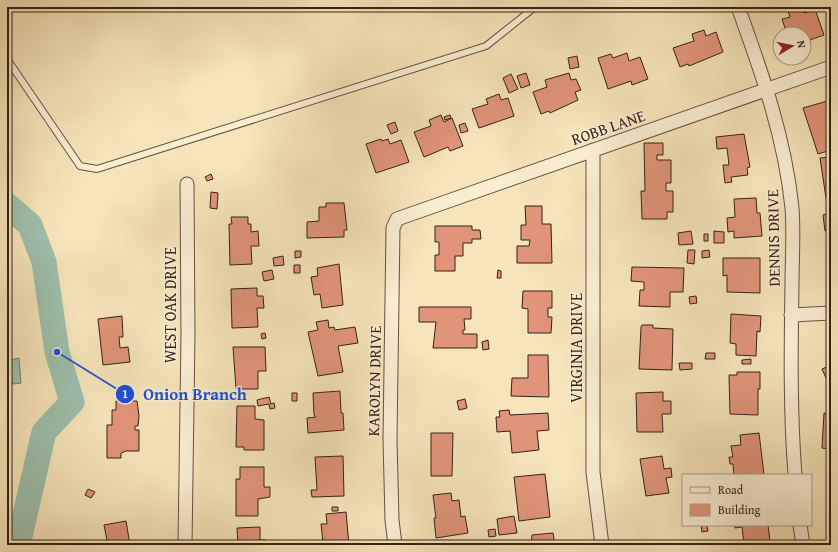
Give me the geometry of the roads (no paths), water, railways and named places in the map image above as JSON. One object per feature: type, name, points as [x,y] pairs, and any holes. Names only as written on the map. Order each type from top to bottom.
[{"type":"street","name":"DENNIS DRIVE","points":[[738,7],[767,89],[781,138],[792,210],[791,428],[795,474]]},
{"type":"street","name":"ROBB LANE","points":[[397,219],[831,67]]},
{"type":"street","name":"VIRGINIA DRIVE","points":[[593,150],[593,472],[602,545]]},
{"type":"street","name":"WEST OAK DRIVE","points":[[185,545],[188,335],[187,184]]},
{"type":"street","name":"KAROLYN DRIVE","points":[[394,545],[390,439],[392,228],[397,219]]},
{"type":"street","points":[[792,315],[831,313]]},
{"type":"street","points":[[800,526],[803,545]]},
{"type":"lane","points":[[7,59],[80,166],[97,169],[486,46],[535,7]]},
{"type":"waterway","points":[[7,205],[30,225],[44,262],[57,352],[72,402],[44,432],[18,545]]},
{"type":"place","name":"Onion Branch","points":[[57,352]]}]
